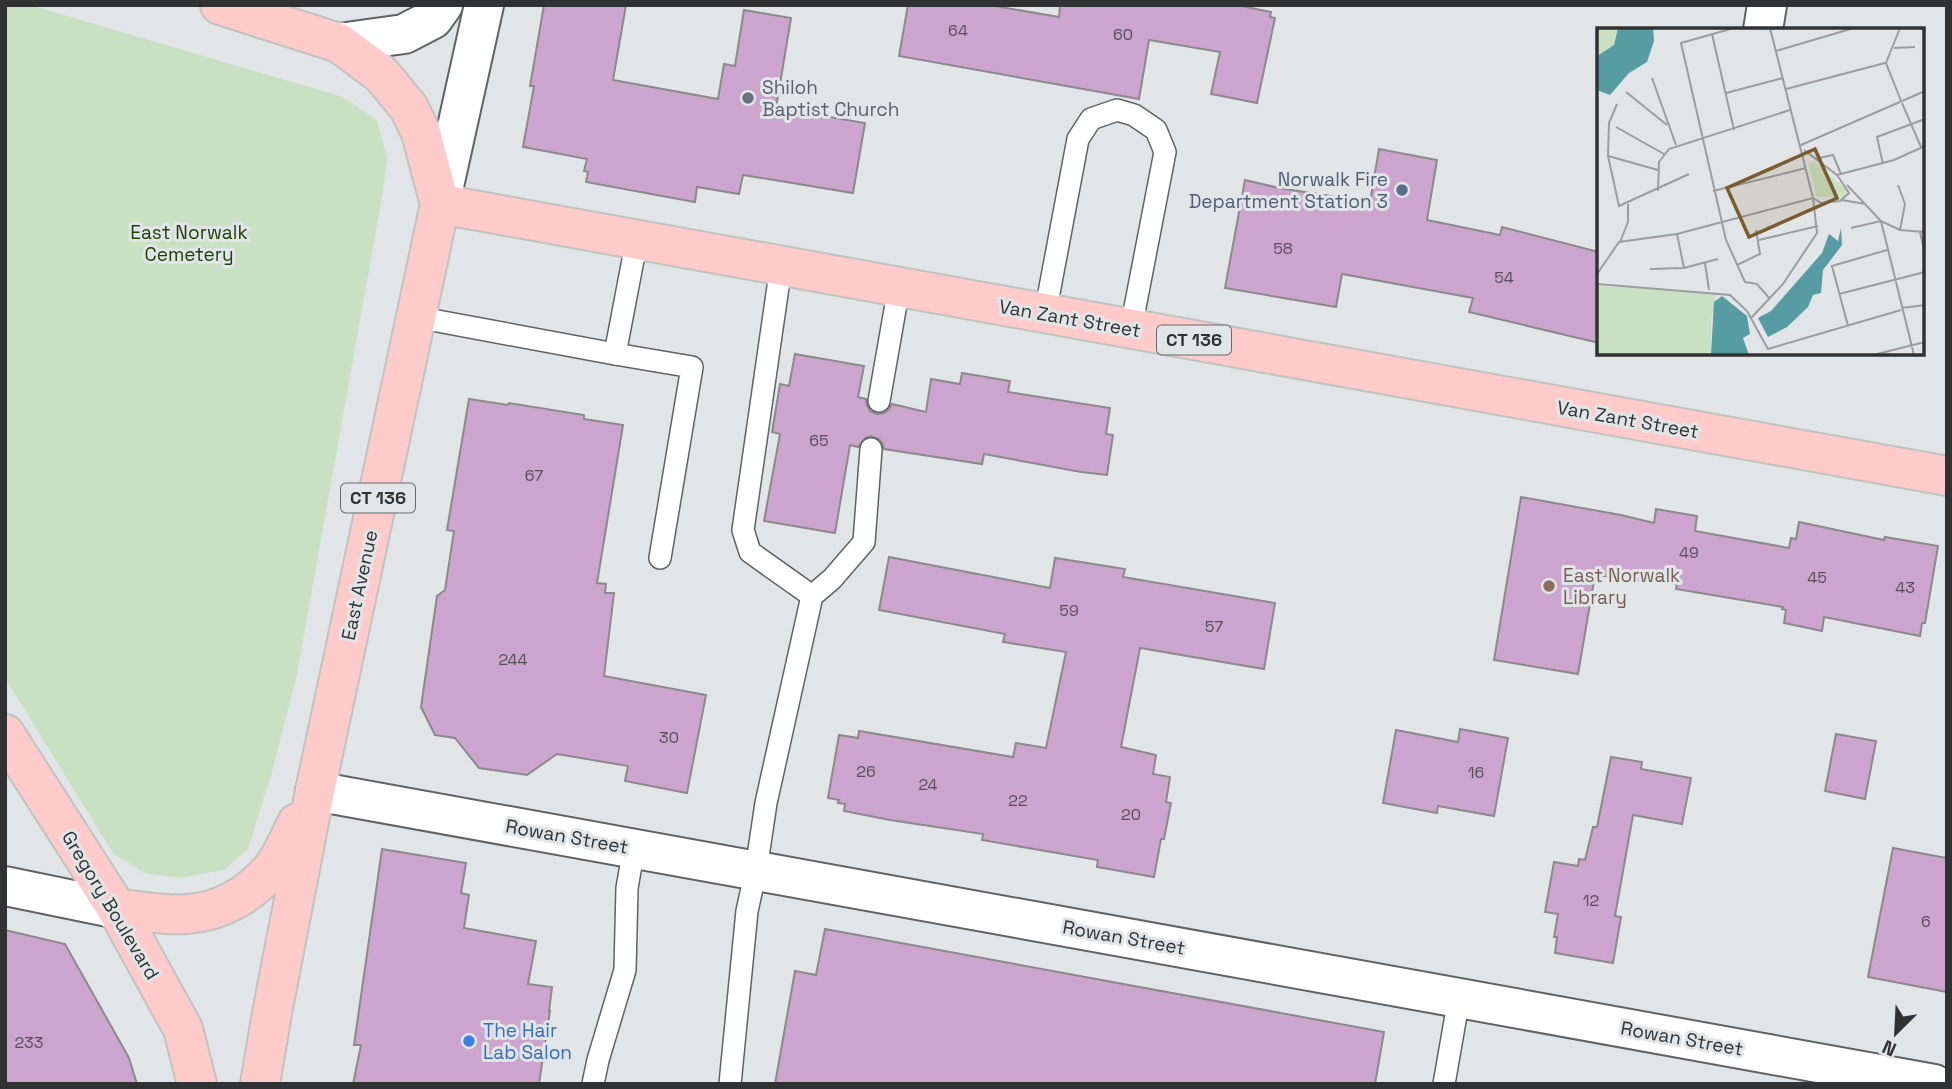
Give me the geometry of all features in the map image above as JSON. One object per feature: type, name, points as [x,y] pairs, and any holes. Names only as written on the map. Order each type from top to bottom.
[{"type":"main road","name":"CT 136","points":[[220,5],[339,43],[382,75],[408,108],[421,132],[440,204]]},
{"type":"main road","name":"Van Zant Street","points":[[440,204],[1947,476]]},
{"type":"main road","name":"East Avenue","points":[[260,1084],[315,791],[440,204]]},
{"type":"main road","name":"Gregory Boulevard","points":[[5,734],[117,909],[183,1029],[197,1084]]},
{"type":"main road","points":[[117,909],[187,914],[232,903],[272,869],[315,791]]},
{"type":"street","points":[[339,43],[404,34],[433,19],[443,5]]},
{"type":"street","name":"East Avenue","points":[[440,204],[484,5]]},
{"type":"street","points":[[1763,28],[1767,5]]},
{"type":"street","name":"Rowan Street","points":[[315,791],[1934,1084]]},
{"type":"street","points":[[5,886],[117,909]]},
{"type":"lane","points":[[1045,314],[1078,139],[1091,119],[1117,110],[1134,115],[1156,130],[1165,152],[1131,328]]},
{"type":"lane","points":[[615,354],[637,239]]},
{"type":"lane","points":[[781,265],[743,530],[750,552],[812,596]]},
{"type":"lane","points":[[879,401],[899,286]]},
{"type":"lane","points":[[416,317],[692,367],[660,558]]},
{"type":"lane","points":[[730,1084],[747,911],[766,803],[812,596],[832,579],[864,542],[871,449]]},
{"type":"lane","points":[[593,1084],[625,970],[627,888],[634,848]]},
{"type":"lane","points":[[1444,1084],[1459,998]]},
{"type":"green space","name":"East Norwalk Cemetery","points":[[5,5],[30,5],[343,97],[377,120],[387,158],[297,674],[271,776],[248,849],[224,870],[180,878],[144,873],[113,853],[5,678]]},
{"type":"building","points":[[544,5],[626,5],[613,80],[718,99],[724,64],[735,66],[744,10],[791,18],[776,108],[865,123],[853,193],[743,175],[739,194],[697,187],[695,202],[586,182],[588,172],[584,171],[587,159],[523,147]]},
{"type":"building","points":[[908,5],[989,5],[1059,17],[1060,5],[1237,5],[1271,12],[1270,17],[1275,18],[1257,103],[1211,94],[1220,52],[1149,40],[1139,99],[899,56]]},
{"type":"building","points":[[1379,149],[1437,160],[1427,220],[1500,235],[1502,227],[1597,251],[1597,343],[1469,312],[1473,298],[1342,274],[1336,307],[1225,288],[1245,180],[1370,202]]},
{"type":"building","points":[[795,354],[864,366],[858,397],[866,399],[870,411],[877,414],[884,413],[892,404],[926,412],[931,379],[960,384],[962,373],[1010,381],[1008,392],[1110,408],[1106,434],[1113,435],[1107,475],[984,454],[982,464],[884,449],[879,439],[871,436],[865,438],[858,447],[850,445],[835,533],[764,521],[780,434],[772,432],[780,384],[789,386]]},
{"type":"building","points":[[469,399],[584,415],[584,419],[623,425],[597,583],[606,584],[605,593],[614,593],[604,676],[706,695],[687,793],[625,781],[628,766],[557,754],[527,775],[479,768],[455,738],[435,735],[421,707],[437,596],[445,590],[454,531],[447,530]]},
{"type":"building","points":[[1521,497],[1654,523],[1656,509],[1697,516],[1695,531],[1789,548],[1791,538],[1796,539],[1799,522],[1884,540],[1885,537],[1938,546],[1925,623],[1922,623],[1920,636],[1824,617],[1822,631],[1784,623],[1786,610],[1782,609],[1783,607],[1676,589],[1677,584],[1595,575],[1578,674],[1494,660]]},
{"type":"building","points":[[889,557],[1050,588],[1055,558],[1125,569],[1123,577],[1275,603],[1264,669],[1140,648],[1121,747],[1156,755],[1153,774],[1170,777],[1166,802],[1171,803],[1154,877],[1097,867],[1098,860],[982,840],[983,834],[844,811],[845,804],[828,798],[839,735],[858,738],[859,731],[1013,757],[1016,743],[1046,748],[1066,652],[1003,642],[1005,634],[879,610]]},
{"type":"building","points":[[1460,729],[1508,738],[1494,816],[1438,806],[1437,813],[1383,803],[1396,730],[1458,742]]},
{"type":"building","points":[[1836,734],[1876,741],[1865,799],[1825,791]]},
{"type":"building","points":[[1611,757],[1642,762],[1641,769],[1691,778],[1682,824],[1633,815],[1615,916],[1621,917],[1613,963],[1555,953],[1557,937],[1554,937],[1558,914],[1545,912],[1554,862],[1578,866],[1579,859],[1585,860],[1593,827],[1597,827]]},
{"type":"building","points":[[1893,848],[1947,858],[1947,992],[1868,977]]},
{"type":"building","points":[[382,849],[466,863],[461,893],[469,895],[464,928],[536,941],[528,984],[552,987],[539,1084],[353,1084],[361,1045],[354,1045]]},
{"type":"building","points":[[825,929],[1384,1032],[1375,1084],[775,1084],[795,971],[816,975]]},
{"type":"building","points":[[5,930],[65,944],[129,1058],[137,1084],[5,1084]]},
{"type":"place","name":"Shiloh Baptist Church","points":[[748,98]]},
{"type":"place","name":"Norwalk Fire Department Station 3","points":[[1402,190]]},
{"type":"place","name":"East Norwalk Library","points":[[1549,586]]},
{"type":"place","name":"The Hair Lab Salon","points":[[469,1041]]}]
